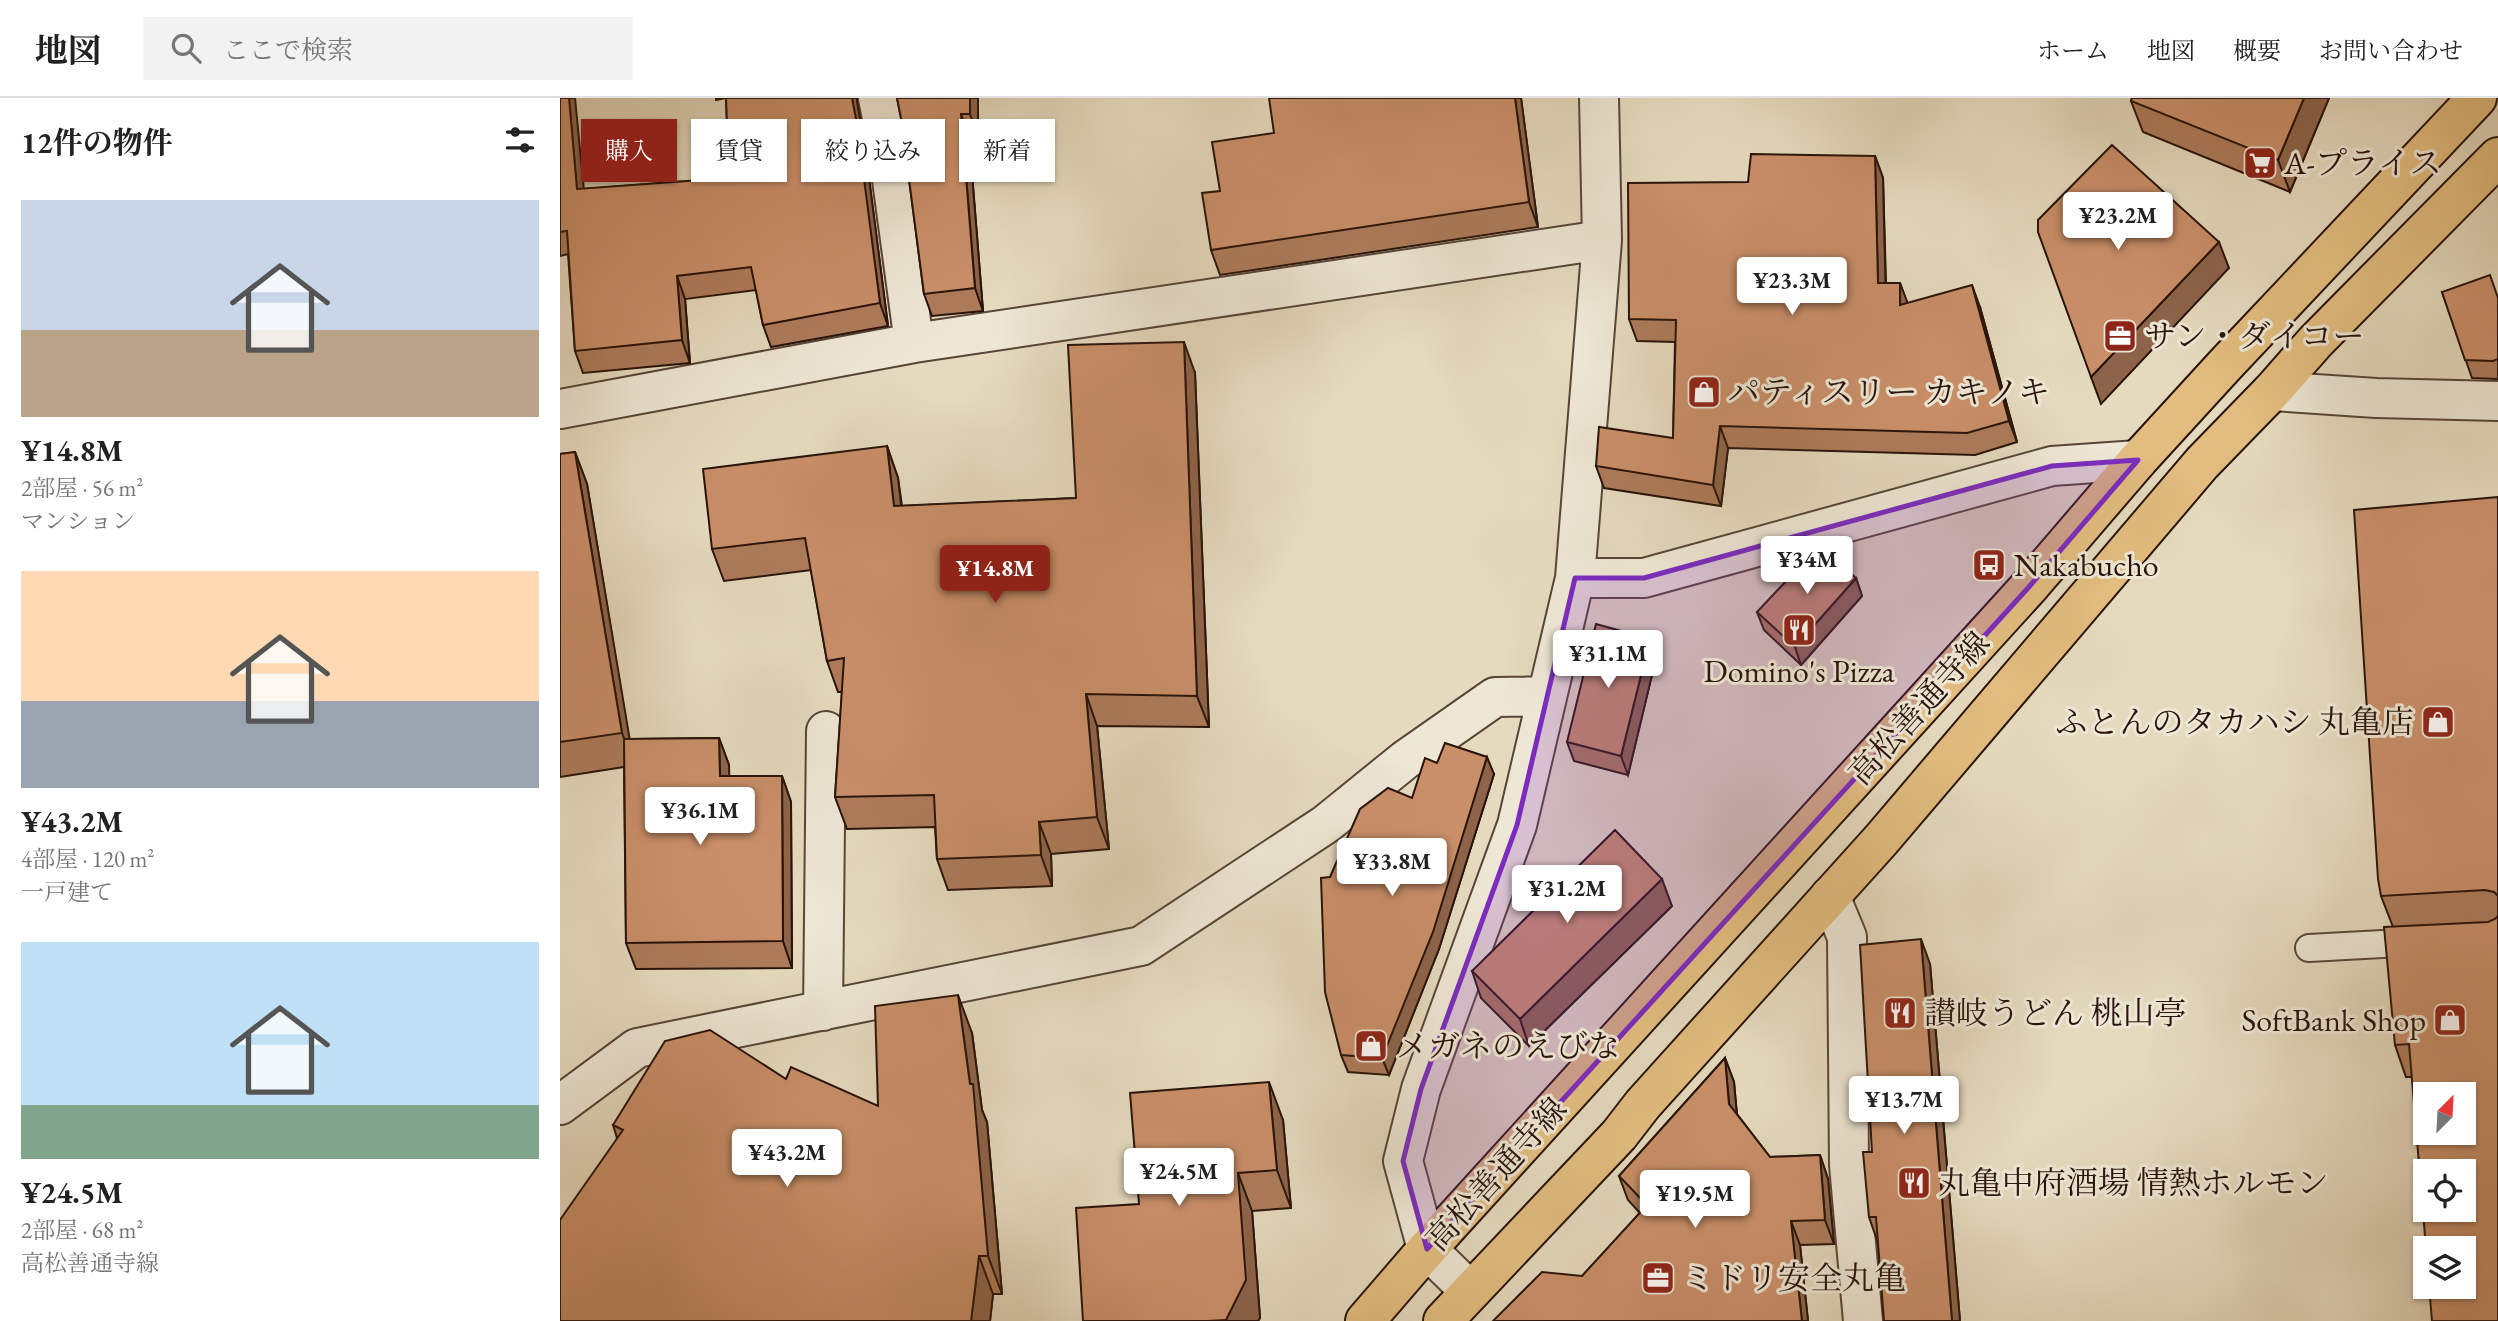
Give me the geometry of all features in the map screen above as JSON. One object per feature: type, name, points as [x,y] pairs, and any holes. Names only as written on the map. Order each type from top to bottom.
[{"type":"main road","name":"高松善通寺線","points":[[1365,1321],[1427,1249],[2019,599],[2138,460],[2477,98]]},
{"type":"main road","name":"高松善通寺線","points":[[1444,1321],[1619,1135],[1643,1104],[1830,896],[2202,463],[2316,341],[2498,157]]},
{"type":"street","points":[[878,98],[887,143],[914,343]]},
{"type":"street","points":[[1470,1291],[1427,1249],[1403,1161],[1421,1089],[1517,825],[1575,578],[1602,240],[1599,98]]},
{"type":"street","points":[[560,409],[914,343],[1602,240]]},
{"type":"street","points":[[2272,391],[2376,398],[2498,401]]},
{"type":"street","points":[[1575,578],[1644,578],[2052,467],[2138,460]]},
{"type":"street","points":[[560,1105],[637,1048],[1141,946],[1326,824],[1405,760],[1495,697],[1547,696]]},
{"type":"street","points":[[823,1011],[826,731]]},
{"type":"street","points":[[1830,896],[1847,937],[1849,1165],[1863,1321]]},
{"type":"lane","points":[[2309,948],[2445,941]]},
{"type":"highlighted area","points":[[2138,460],[2028,588],[1427,1249],[1403,1161],[1421,1089],[1517,825],[1575,578],[1644,578],[2052,466]]},
{"type":"building","points":[[560,98],[569,98],[577,189],[691,181],[787,182],[787,119],[727,119],[726,98],[852,98],[856,119],[801,119],[801,182],[864,182],[880,303],[763,325],[751,267],[677,276],[682,340],[575,351],[567,231],[560,232]]},
{"type":"building","points":[[897,98],[970,98],[970,114],[961,114],[961,119],[959,119],[959,182],[966,182],[975,288],[924,294],[909,182],[945,182],[945,119],[901,118]]},
{"type":"building","points":[[1269,98],[1515,98],[1529,202],[1211,250],[1202,193],[1220,191],[1212,142],[1274,133]]},
{"type":"building","points":[[2132,98],[2304,98],[2278,160],[2131,101]]},
{"type":"building","name":"サン・ダイコー","points":[[2112,145],[2219,242],[2091,377],[2038,232],[2038,220]]},
{"type":"building","points":[[1751,154],[1875,156],[1878,283],[1900,283],[1900,305],[1972,285],[2009,421],[1967,433],[1720,426],[1713,485],[1596,466],[1599,427],[1673,438],[1676,320],[1629,319],[1628,183],[1748,182]]},
{"type":"building","points":[[2490,275],[2498,298],[2498,359],[2465,360],[2442,292]]},
{"type":"building","points":[[1184,342],[1197,696],[1086,694],[1097,817],[1039,822],[1041,855],[937,859],[934,795],[835,797],[844,658],[827,661],[805,538],[712,549],[703,469],[887,446],[894,506],[1076,498],[1068,345]]},
{"type":"building","points":[[575,452],[622,733],[560,742],[560,454]]},
{"type":"building","name":"ふとんのタカハシ 丸亀店","points":[[2498,497],[2498,896],[2485,890],[2381,896],[2354,510]]},
{"type":"building","points":[[1820,545],[1856,578],[1795,647],[1757,612]]},
{"type":"building","points":[[1596,624],[1650,639],[1621,756],[1567,742]]},
{"type":"building","points":[[719,738],[720,776],[782,776],[783,941],[626,943],[624,739]]},
{"type":"building","points":[[1445,743],[1487,757],[1433,932],[1382,1058],[1341,1055],[1325,992],[1321,878],[1330,877],[1360,809],[1388,788],[1412,798],[1425,758],[1437,763]]},
{"type":"building","points":[[1615,830],[1662,879],[1520,1019],[1472,971]]},
{"type":"building","points":[[2498,916],[2498,1321],[2432,1321],[2430,1299],[2476,1299],[2476,1236],[2425,1236],[2424,1222],[2476,1222],[2476,1159],[2419,1159],[2417,1145],[2476,1145],[2476,1082],[2413,1082],[2413,1092],[2409,1044],[2395,1045],[2384,927],[2488,922]]},
{"type":"building","points":[[1921,939],[1952,1321],[1884,1321],[1876,1217],[1869,1217],[1863,1152],[1872,1152],[1860,945]]},
{"type":"building","points":[[958,995],[970,1084],[973,1084],[988,1256],[979,1256],[971,1321],[560,1321],[560,1220],[623,1130],[613,1125],[665,1041],[710,1030],[786,1079],[791,1067],[878,1106],[875,1006]]},
{"type":"building","points":[[1725,1058],[1729,1104],[1770,1157],[1820,1155],[1825,1220],[1791,1221],[1802,1321],[1493,1321],[1542,1272],[1582,1276],[1647,1205],[1619,1176]]},
{"type":"building","points":[[1269,1082],[1277,1170],[1238,1173],[1246,1280],[1226,1320],[1083,1321],[1076,1208],[1139,1204],[1130,1093]]},
{"type":"place","name":"A-プライス","points":[[2260,163]]},
{"type":"place","name":"サン・ダイコー","points":[[2120,336]]},
{"type":"place","name":"パティスリー カキノキ","points":[[1704,392]]},
{"type":"place","name":"Nakabucho","points":[[1989,565]]},
{"type":"place","name":"Domino's Pizza","points":[[1799,630]]},
{"type":"place","name":"ふとんのタカハシ 丸亀店","points":[[2438,722]]},
{"type":"place","name":"讃岐うどん 桃山亭","points":[[1900,1013]]},
{"type":"place","name":"SoftBank Shop","points":[[2450,1020]]},
{"type":"place","name":"メガネのえびな","points":[[1371,1046]]},
{"type":"place","name":"丸亀中府酒場 情熱ホルモン","points":[[1914,1183]]},
{"type":"place","name":"ミドリ安全丸亀","points":[[1658,1278]]}]
